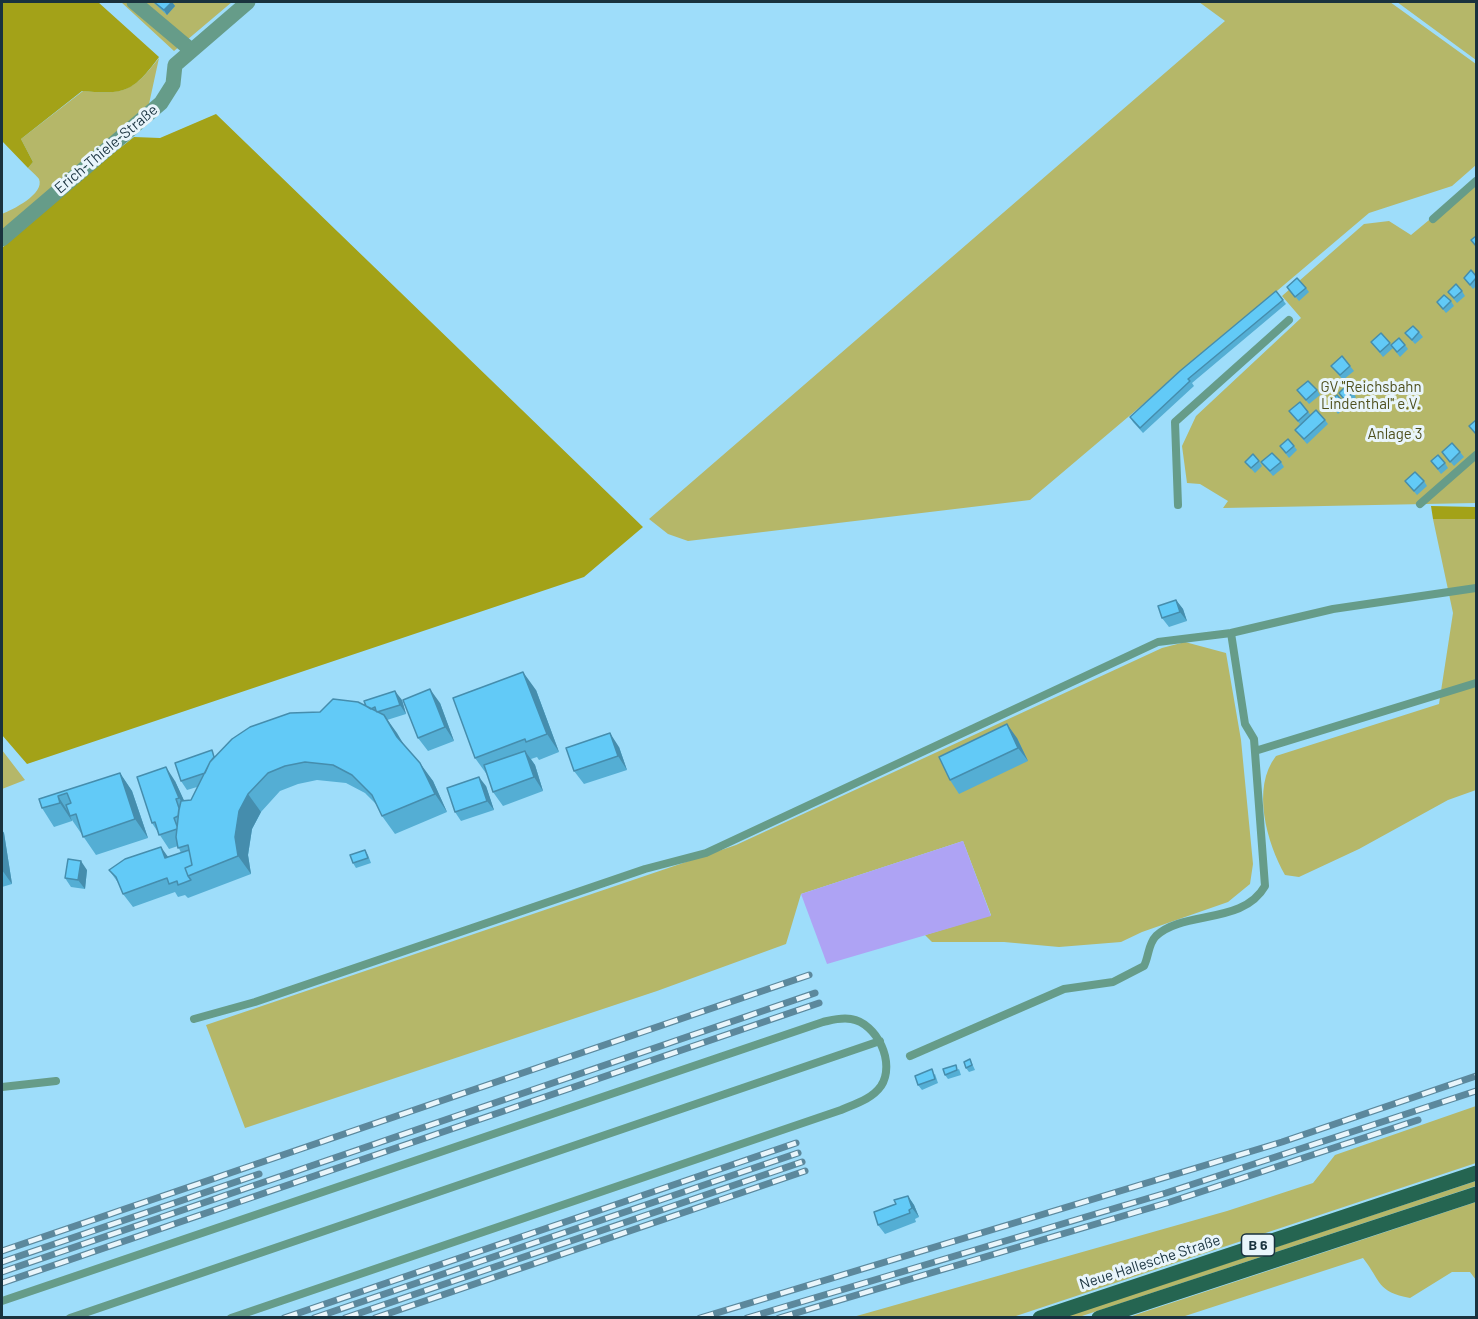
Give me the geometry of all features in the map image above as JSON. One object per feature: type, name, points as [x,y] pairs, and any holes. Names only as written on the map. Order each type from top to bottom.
[{"type":"main road","name":"Neue Hallesche Straße","points":[[1040,1317],[1476,1173]]},
{"type":"main road","name":"B 6","points":[[1099,1317],[1476,1194]]},
{"type":"street","points":[[134,2],[191,50]]},
{"type":"street","name":"Erich-Thiele-Straße","points":[[2,239],[161,103],[173,84],[175,65],[248,2]]},
{"type":"lane","points":[[1433,219],[1476,181]]},
{"type":"lane","points":[[1178,505],[1175,422],[1289,320]]},
{"type":"lane","points":[[1420,504],[1476,455]]},
{"type":"lane","points":[[194,1018],[255,1002],[645,869],[706,853],[1132,653],[1174,639],[1231,633],[1333,609],[1476,588]]},
{"type":"lane","points":[[910,1056],[1064,990],[1113,982],[1144,966],[1150,945],[1160,933],[1236,909],[1254,900],[1265,886],[1254,739],[1245,724],[1231,633]]},
{"type":"lane","points":[[1255,752],[1476,683]]},
{"type":"lane","points":[[2,1301],[823,1022],[840,1018],[853,1019],[867,1026],[880,1041],[886,1075],[880,1087],[869,1098],[860,1102],[231,1317]]},
{"type":"lane","points":[[70,1317],[880,1041]]},
{"type":"lane","points":[[2,1087],[56,1080]]},
{"type":"green space","points":[[121,2],[232,2],[174,51]]},
{"type":"green space","points":[[1199,2],[1390,2],[1476,64],[1476,165],[1452,186],[1369,213],[1030,500],[688,541],[668,534],[649,519],[1225,21]]},
{"type":"green space","points":[[1397,2],[1476,2],[1476,60]]},
{"type":"green space","points":[[159,58],[149,104],[2,231],[2,214],[33,196],[40,185],[39,179],[28,168],[33,162],[21,139],[83,91],[119,91],[135,84]]},
{"type":"green space","name":"GV \"Reichsbahn Lindenthal\" e.V.","points":[[1476,181],[1476,503],[1223,508],[1228,501],[1200,484],[1187,483],[1182,446],[1196,416],[1301,318],[1282,296],[1364,224],[1389,221],[1411,235]]},
{"type":"green space","points":[[1433,519],[1476,519],[1476,790],[1448,800],[1359,849],[1299,877],[1285,875],[1272,847],[1264,816],[1264,784],[1268,769],[1276,756],[1439,704],[1453,613]]},
{"type":"green space","points":[[1185,642],[1226,653],[1241,740],[1253,864],[1250,884],[1228,902],[1142,932],[1121,942],[1059,947],[1004,942],[932,942],[925,935],[991,915],[963,841],[801,894],[786,944],[657,991],[245,1128],[206,1025],[736,845],[1162,648]]},
{"type":"green space","points":[[2,750],[25,780],[2,789]]},
{"type":"green space","points":[[1476,1106],[1476,1163],[1013,1317],[853,1317],[1227,1211],[1313,1183],[1335,1155]]},
{"type":"green space","points":[[1476,1181],[1476,1186],[1079,1317],[1061,1318]]},
{"type":"green space","points":[[1476,1202],[1476,1280],[1470,1272],[1452,1272],[1410,1298],[1399,1296],[1385,1289],[1363,1258],[1182,1317],[1129,1317]]},
{"type":"shaded area","points":[[2,2],[98,2],[159,57],[142,78],[127,89],[109,92],[82,91],[21,139],[33,162],[28,168],[2,141]]},
{"type":"shaded area","points":[[216,114],[643,527],[584,577],[27,764],[2,735],[2,248],[55,199],[134,137],[160,138]]},
{"type":"shaded area","points":[[1431,506],[1476,507],[1476,519],[1433,519]]},
{"type":"shaded area","points":[[963,841],[991,916],[827,964],[801,894]]},
{"type":"building","points":[[154,2],[172,2],[164,10]]},
{"type":"building","points":[[1476,236],[1476,246],[1471,240]]},
{"type":"building","points":[[1471,270],[1476,278],[1470,285],[1464,278]]},
{"type":"building","points":[[1297,278],[1306,288],[1295,297],[1287,287]]},
{"type":"building","points":[[1456,284],[1462,291],[1454,298],[1448,292]]},
{"type":"building","points":[[1276,291],[1283,300],[1188,379],[1190,381],[1140,428],[1130,417],[1180,371]]},
{"type":"building","points":[[1444,295],[1451,301],[1443,309],[1437,302]]},
{"type":"building","points":[[1413,326],[1419,332],[1412,340],[1405,333]]},
{"type":"building","points":[[1381,333],[1390,343],[1380,352],[1371,342]]},
{"type":"building","points":[[1399,338],[1405,345],[1397,352],[1391,345]]},
{"type":"building","points":[[1342,356],[1350,366],[1340,375],[1331,366]]},
{"type":"building","points":[[1308,381],[1317,390],[1306,400],[1297,390]]},
{"type":"building","points":[[1346,386],[1353,393],[1345,400],[1339,393]]},
{"type":"building","points":[[1337,395],[1343,402],[1335,409],[1329,402]]},
{"type":"building","points":[[1300,402],[1308,412],[1298,421],[1289,411]]},
{"type":"building","points":[[1316,410],[1325,420],[1304,439],[1295,430]]},
{"type":"building","points":[[1476,420],[1476,434],[1469,426]]},
{"type":"building","points":[[1288,439],[1294,446],[1286,453],[1280,446]]},
{"type":"building","points":[[1452,443],[1460,452],[1450,462],[1442,452]]},
{"type":"building","points":[[1272,453],[1281,462],[1270,471],[1261,462]]},
{"type":"building","points":[[1253,454],[1259,461],[1251,468],[1245,462]]},
{"type":"building","points":[[1438,455],[1445,463],[1438,469],[1431,461]]},
{"type":"building","points":[[1415,472],[1424,481],[1414,491],[1405,481]]},
{"type":"building","points":[[1176,600],[1180,612],[1162,618],[1158,606]]},
{"type":"building","points":[[523,672],[547,734],[526,742],[525,739],[475,758],[453,698]]},
{"type":"building","points":[[430,689],[445,727],[418,738],[403,700]]},
{"type":"building","points":[[395,691],[400,705],[377,712],[375,707],[371,709],[366,706],[364,701]]},
{"type":"building","points":[[333,699],[358,702],[384,715],[397,737],[420,763],[435,794],[382,816],[372,795],[352,775],[333,765],[305,762],[285,766],[268,773],[248,794],[239,811],[235,837],[238,856],[188,876],[185,868],[192,865],[188,845],[178,848],[176,837],[179,810],[181,801],[191,800],[210,762],[232,739],[250,727],[290,713],[320,712]]},
{"type":"building","points":[[1007,724],[1018,748],[950,780],[939,757]]},
{"type":"building","points":[[610,733],[618,756],[574,771],[566,748]]},
{"type":"building","points":[[212,750],[214,757],[205,773],[181,781],[175,763]]},
{"type":"building","points":[[525,751],[534,777],[493,792],[484,765]]},
{"type":"building","points":[[166,767],[179,798],[176,799],[179,808],[178,816],[174,818],[177,829],[159,835],[155,822],[152,823],[137,777]]},
{"type":"building","points":[[120,773],[135,819],[83,837],[76,814],[70,816],[66,805],[71,803],[67,793],[58,796],[60,803],[42,808],[39,799]]},
{"type":"building","points":[[479,777],[487,801],[455,812],[447,788]]},
{"type":"building","points":[[161,847],[165,858],[189,850],[192,865],[185,868],[191,880],[178,885],[177,881],[169,884],[167,878],[123,894],[116,877],[109,870],[125,859]]},
{"type":"building","points":[[365,850],[368,858],[353,863],[350,855]]},
{"type":"building","points":[[68,859],[81,861],[78,880],[65,878]]},
{"type":"building","points":[[970,1059],[972,1065],[966,1068],[964,1062]]},
{"type":"building","points":[[956,1065],[957,1070],[945,1075],[943,1069]]},
{"type":"building","points":[[932,1069],[935,1079],[918,1085],[915,1076]]},
{"type":"building","points":[[908,1196],[912,1208],[909,1210],[910,1213],[878,1225],[874,1212],[896,1204],[894,1200]]},
{"type":"railway","points":[[2,1251],[809,975]]},
{"type":"railway","points":[[2,1272],[815,993]]},
{"type":"railway","points":[[2,1283],[819,1003]]},
{"type":"railway","points":[[700,1318],[1282,1142],[1476,1076]]},
{"type":"railway","points":[[747,1318],[1166,1193],[1476,1091]]},
{"type":"railway","points":[[779,1318],[1170,1202],[1418,1120]]},
{"type":"railway","points":[[284,1318],[796,1143]]},
{"type":"railway","points":[[314,1318],[798,1153]]},
{"type":"railway","points":[[345,1318],[802,1162]]},
{"type":"railway","points":[[375,1318],[805,1171]]},
{"type":"railway","points":[[2,1262],[259,1174]]},
{"type":"park label","name":"Anlage 3","points":[[1395,434]]}]
